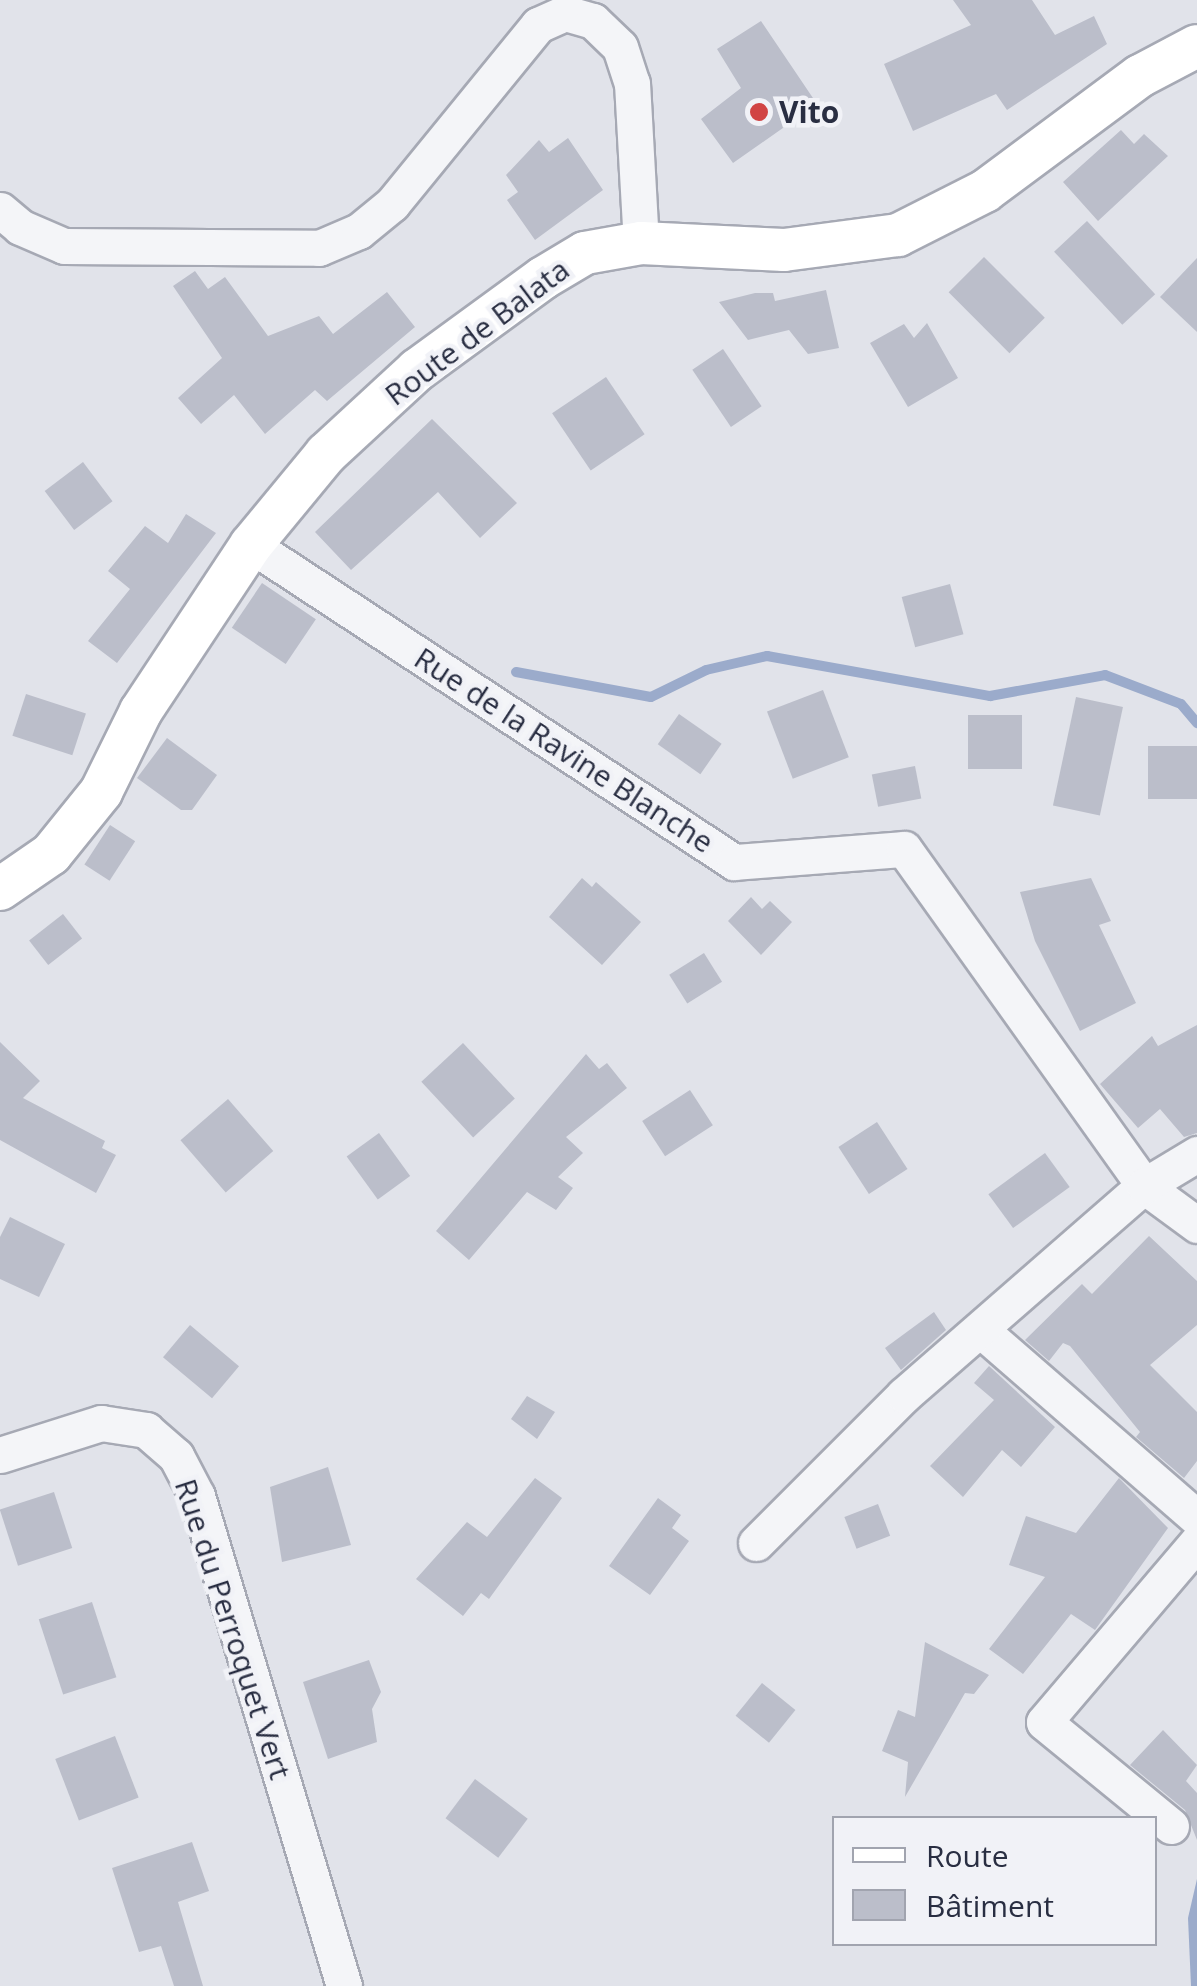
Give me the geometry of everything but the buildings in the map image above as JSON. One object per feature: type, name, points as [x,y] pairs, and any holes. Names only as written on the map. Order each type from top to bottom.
[{"type":"main road","name":"Route de Balata","points":[[0,889],[51,854],[101,792],[141,710],[252,545],[326,454],[417,370],[586,253],[642,243],[784,250],[898,236],[985,190],[1140,76],[1197,46]]},
{"type":"street","points":[[0,210],[20,227],[64,246],[320,248],[359,230],[392,204],[538,25],[564,13],[593,21],[620,47],[626,65],[642,243]]},
{"type":"street","name":"Rue de la Ravine Blanche","points":[[252,545],[734,862],[904,850],[1144,1186],[1197,1226]]},
{"type":"street","points":[[756,1542],[904,1395],[1144,1186],[1197,1154]]},
{"type":"street","points":[[982,1331],[1197,1518]]},
{"type":"street","name":"Rue du Perroquet Vert","points":[[0,1455],[101,1423],[146,1430],[176,1456],[197,1496],[344,1986]]},
{"type":"street","points":[[1171,1826],[1044,1722],[1197,1542]]},
{"type":"water","points":[[1197,1879],[1197,1986],[1191,1986],[1188,1918]]},
{"type":"waterway","points":[[516,672],[651,697],[706,670],[767,656],[990,696],[1105,675],[1181,704],[1197,723]]},
{"type":"place","name":"Vito","points":[[759,112]]}]
